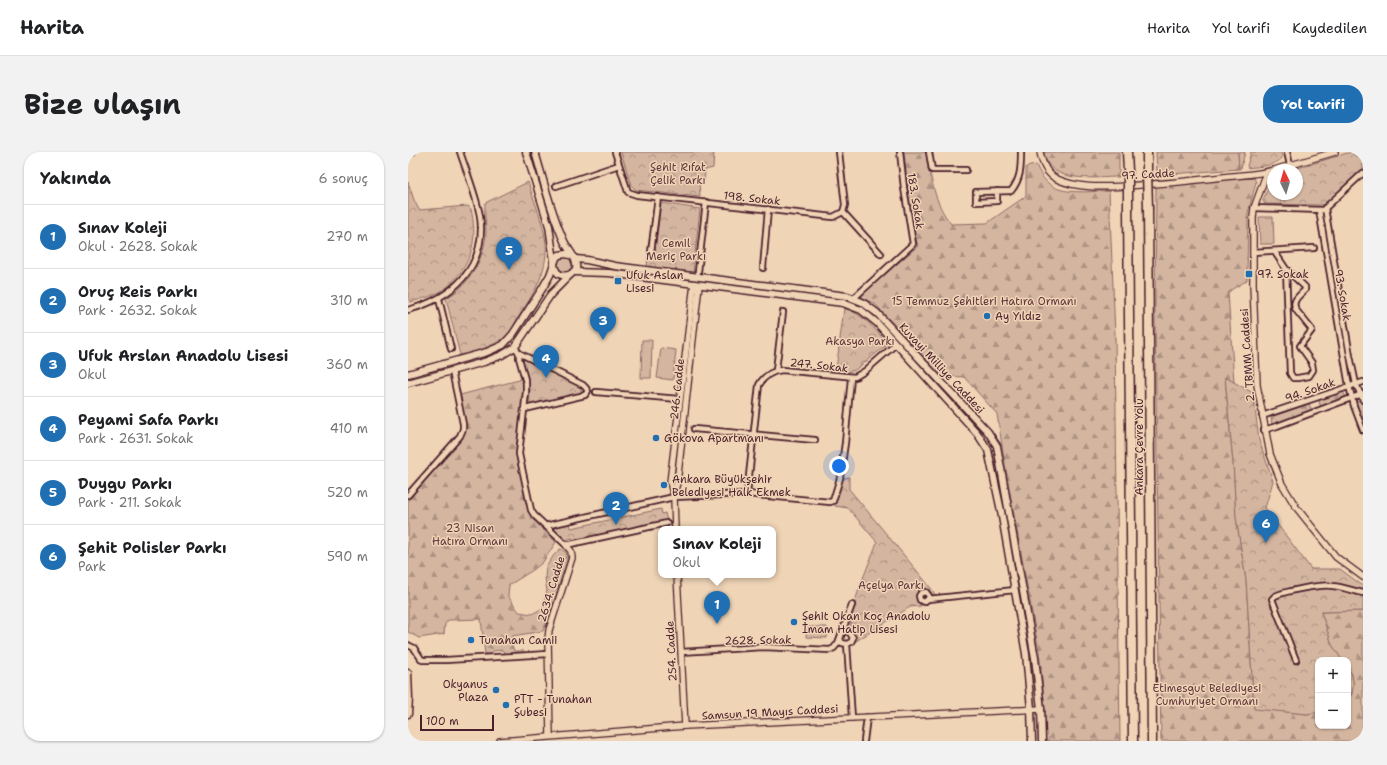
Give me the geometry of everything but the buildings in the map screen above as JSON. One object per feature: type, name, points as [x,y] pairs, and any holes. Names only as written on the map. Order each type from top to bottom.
[{"type":"highway","name":"Ankara Çevre Yolu","points":[[1127,152],[1133,741]]},
{"type":"highway","name":"Ankara Çevre Yolu","points":[[1146,152],[1148,209],[1152,741]]},
{"type":"main road","points":[[526,152],[548,226],[556,271],[561,275],[568,276],[573,273]]},
{"type":"main road","points":[[408,383],[517,350],[552,294],[573,273],[576,266],[574,258],[556,223],[535,152]]},
{"type":"main road","points":[[408,374],[487,352],[502,345],[513,334],[542,289],[550,275],[556,258],[562,254],[566,254],[574,258]]},
{"type":"main road","name":"Kuvayi Milliye Caddesi","points":[[574,258],[615,266],[697,275],[847,296],[869,306],[877,313],[988,432],[996,443],[1035,658],[1041,709],[1042,741]]},
{"type":"main road","name":"Kuvayi Milliye Caddesi","points":[[573,273],[609,273],[828,301],[848,304],[861,310],[869,316],[978,433],[988,450],[1001,510],[1026,654],[1031,709],[1032,741]]},
{"type":"main road","points":[[696,284],[697,275]]},
{"type":"main road","points":[[945,398],[951,393]]},
{"type":"main road","points":[[408,673],[408,714]]},
{"type":"street","points":[[408,153],[412,152]]},
{"type":"street","points":[[408,310],[421,307],[438,299],[458,285],[475,261],[481,228],[479,216],[460,152]]},
{"type":"street","name":"198. Sokak","points":[[615,152],[628,192],[637,195],[833,217],[843,212]]},
{"type":"street","points":[[839,152],[845,205],[843,212],[881,254]]},
{"type":"street","name":"183. Sokak","points":[[854,298],[913,244],[900,152]]},
{"type":"street","points":[[929,152],[932,170],[966,170]]},
{"type":"street","points":[[997,191],[997,202],[976,202],[976,192],[997,191],[1010,191],[1017,184],[1021,166],[1021,152]]},
{"type":"street","name":"97. Cadde","points":[[1040,152],[1043,164],[1048,173],[1056,179],[1080,185],[1156,185],[1267,172]]},
{"type":"street","points":[[1287,152],[1290,164]]},
{"type":"street","name":"97. Cadde","points":[[1293,164],[1335,152]]},
{"type":"street","points":[[556,186],[619,165]]},
{"type":"street","points":[[1254,208],[1319,210],[1326,208],[1363,173]]},
{"type":"street","name":"2. TBMM Caddesi","points":[[1267,181],[1254,208],[1253,218],[1257,385],[1264,430],[1270,454],[1286,492],[1296,507],[1336,557],[1363,577]]},
{"type":"street","points":[[651,252],[658,197]]},
{"type":"street","points":[[697,275],[706,202]]},
{"type":"street","name":"93. Sokak","points":[[1326,208],[1356,384],[1362,394],[1363,400]]},
{"type":"street","points":[[763,268],[768,209]]},
{"type":"street","name":"93. Sokak","points":[[1319,210],[1349,386],[1363,430]]},
{"type":"street","points":[[1253,252],[1314,248]]},
{"type":"street","points":[[1274,251],[1286,269],[1305,287],[1305,290],[1294,301],[1294,307],[1312,330],[1300,346],[1312,363],[1313,370],[1309,376],[1298,378],[1293,378],[1290,373],[1286,269]]},
{"type":"street","name":"246. Cadde","points":[[674,496],[670,482],[679,399],[696,284]]},
{"type":"street","name":"246. Cadde","points":[[674,496],[677,482],[696,284]]},
{"type":"street","points":[[1333,294],[1340,293]]},
{"type":"street","points":[[438,299],[451,349]]},
{"type":"street","points":[[747,494],[759,385],[766,376],[776,370],[783,312]]},
{"type":"street","name":"247. Sokak","points":[[776,370],[790,370],[851,378],[859,376],[896,344]]},
{"type":"street","points":[[517,350],[583,385],[588,391],[585,395],[525,408]]},
{"type":"street","points":[[517,350],[526,383],[525,408],[520,446],[520,462],[532,512],[566,545],[667,523]]},
{"type":"street","points":[[408,495],[462,432],[463,424],[452,370]]},
{"type":"street","points":[[545,526],[674,496],[747,494],[830,502],[833,501],[840,478],[851,378]]},
{"type":"street","name":"94. Sokak","points":[[1262,416],[1363,382]]},
{"type":"street","points":[[596,392],[679,399]]},
{"type":"street","name":"94. Sokak","points":[[1264,430],[1362,394]]},
{"type":"street","points":[[694,429],[815,440]]},
{"type":"street","points":[[674,496],[675,526]]},
{"type":"street","name":"2634. Cadde","points":[[550,736],[548,654],[549,630],[572,558],[571,551],[566,545]]},
{"type":"street","name":"254. Cadde","points":[[678,578],[685,726]]},
{"type":"street","points":[[1296,660],[1272,600],[1274,596],[1327,585],[1363,593]]},
{"type":"street","points":[[928,599],[1015,590]]},
{"type":"street","points":[[847,644],[844,644],[841,641],[841,635],[852,604]]},
{"type":"street","points":[[841,635],[846,631],[852,634],[853,640],[847,644]]},
{"type":"street","name":"2628. Sokak","points":[[681,652],[763,647],[830,650],[834,648],[841,635]]},
{"type":"street","points":[[847,644],[852,718]]},
{"type":"street","points":[[408,645],[414,648],[422,660],[548,654]]},
{"type":"street","name":"Samsun 19 Mayıs Caddesi","points":[[500,741],[685,726],[1041,709]]},
{"type":"street","points":[[864,741],[867,717]]},
{"type":"green space","name":"Şehit Rıfat Çelik Parkı","points":[[621,152],[714,152],[713,168],[705,170],[704,181],[699,181],[700,197],[636,190],[631,185]]},
{"type":"green space","name":"15 Temmuz Şehitleri Hatıra Ormanı","points":[[904,152],[926,152],[937,199],[945,216],[951,224],[987,223],[1026,196],[1026,167],[1036,165],[1046,181],[1056,188],[1079,192],[1109,191],[1115,335],[1120,741],[1045,741],[1045,709],[1039,651],[997,414],[964,377],[948,376],[938,372],[875,304],[862,298],[862,294],[918,246],[911,220]]},
{"type":"green space","points":[[1044,152],[1119,152],[1119,177],[1086,178],[1063,174],[1054,170],[1047,163]]},
{"type":"green space","points":[[1156,152],[1238,152],[1239,169],[1157,175]]},
{"type":"green space","points":[[1238,152],[1245,152],[1241,168],[1239,169]]},
{"type":"green space","points":[[1251,152],[1281,152],[1282,158],[1275,163],[1248,168],[1247,166]]},
{"type":"green space","points":[[1351,152],[1363,152],[1363,170],[1326,204],[1265,204],[1263,201],[1267,190],[1267,200],[1303,200],[1303,166]]},
{"type":"green space","name":"Etimesgut Belediyesi Cumhuriyet Ormanı","points":[[1246,178],[1254,178],[1256,182],[1248,213],[1247,280],[1228,293],[1234,382],[1225,378],[1233,462],[1236,517],[1246,580],[1254,708],[1307,714],[1315,713],[1315,729],[1351,729],[1351,696],[1353,684],[1351,657],[1340,657],[1332,645],[1321,612],[1363,611],[1363,741],[1161,741],[1155,319],[1156,186]]},
{"type":"green space","points":[[408,182],[419,210],[468,206],[471,209],[474,228],[474,237],[467,262],[452,283],[443,290],[425,298],[410,302],[408,297]]},
{"type":"green space","points":[[528,182],[545,236],[546,255],[542,274],[533,293],[507,335],[489,346],[460,355],[446,298],[462,286],[475,270],[485,241],[485,203]]},
{"type":"green space","name":"Cemil Meriç Parkı","points":[[661,203],[700,209],[693,272],[647,267],[648,255],[655,251]]},
{"type":"green space","points":[[1259,217],[1273,217],[1274,244],[1260,244]]},
{"type":"green space","points":[[565,256],[572,261],[573,264],[568,271],[565,272],[558,267],[557,264],[562,257]]},
{"type":"green space","name":"Akasya Parkı","points":[[844,308],[863,318],[888,344],[855,370],[847,372],[836,370]]},
{"type":"green space","points":[[642,340],[652,340],[651,378],[641,378]]},
{"type":"green space","points":[[661,348],[676,350],[673,380],[657,378]]},
{"type":"green space","points":[[523,358],[581,386],[581,393],[579,395],[532,406],[530,405],[529,385],[522,360]]},
{"type":"green space","points":[[1225,377],[1253,393],[1259,440],[1273,481],[1265,508],[1311,569],[1340,569],[1363,586],[1363,611],[1321,612],[1332,645],[1340,657],[1315,657],[1315,713],[1307,714],[1254,709],[1246,580],[1236,517],[1233,462]]},
{"type":"green space","name":"23 Nisan Hatıra Ormanı","points":[[523,379],[525,400],[516,446],[517,460],[531,518],[556,542],[543,562],[509,585],[508,596],[519,612],[532,614],[543,608],[547,591],[545,578],[546,567],[560,549],[565,551],[568,557],[543,631],[512,636],[511,642],[514,651],[524,651],[525,654],[506,654],[502,650],[485,654],[481,619],[448,620],[445,624],[444,634],[419,638],[408,632],[408,500],[461,440],[466,427],[460,395]]},
{"type":"green space","points":[[1343,392],[1346,397],[1323,407],[1320,405],[1320,399]]},
{"type":"green space","points":[[1360,400],[1363,404],[1363,426],[1355,403]]},
{"type":"green space","points":[[1309,404],[1312,411],[1272,425],[1271,417]]},
{"type":"green space","name":"Açelya Parkı","points":[[849,477],[849,489],[922,577],[935,595],[933,596],[927,590],[920,592],[917,598],[921,606],[910,607],[856,641],[854,641],[851,630],[853,610],[860,586],[877,542],[848,508],[835,506],[842,482],[844,478]]},
{"type":"green space","points":[[661,509],[662,514],[665,513],[667,521],[574,540],[572,538],[565,540],[554,529],[556,526],[570,523],[571,528]]},
{"type":"green space","points":[[807,627],[827,627],[827,638],[806,637]]},
{"type":"green space","points":[[1351,674],[1353,680],[1351,694]]},
{"type":"place","name":"Duygu Parkı","points":[[509,270]]},
{"type":"place","name":"97. Sokak","points":[[1249,274]]},
{"type":"place","name":"Ufuk Aslan Lisesi","points":[[618,281]]},
{"type":"place","name":"Ay Yıldız","points":[[987,316]]},
{"type":"place","name":"Ufuk Arslan Anadolu Lisesi","points":[[603,340]]},
{"type":"place","name":"Peyami Safa Parkı","points":[[546,378]]},
{"type":"place","name":"Gökova Apartmanı","points":[[656,438]]},
{"type":"place","name":"Ankara Büyükşehir Belediyesi Halk Ekmek","points":[[664,485]]},
{"type":"place","name":"Oruç Reis Parkı","points":[[616,525]]},
{"type":"place","name":"Şehit Polisler Parkı","points":[[1266,543]]},
{"type":"place","name":"Şehit Okan Koç Anadolu İmam Hatip Lisesi","points":[[794,622]]},
{"type":"place","name":"Sınav Koleji","points":[[717,624]]},
{"type":"place","name":"Tunahan Camii","points":[[471,640]]},
{"type":"place","name":"Okyanus Plaza","points":[[496,690]]},
{"type":"place","name":"PTT - Tunahan Şubesi","points":[[506,705]]}]
